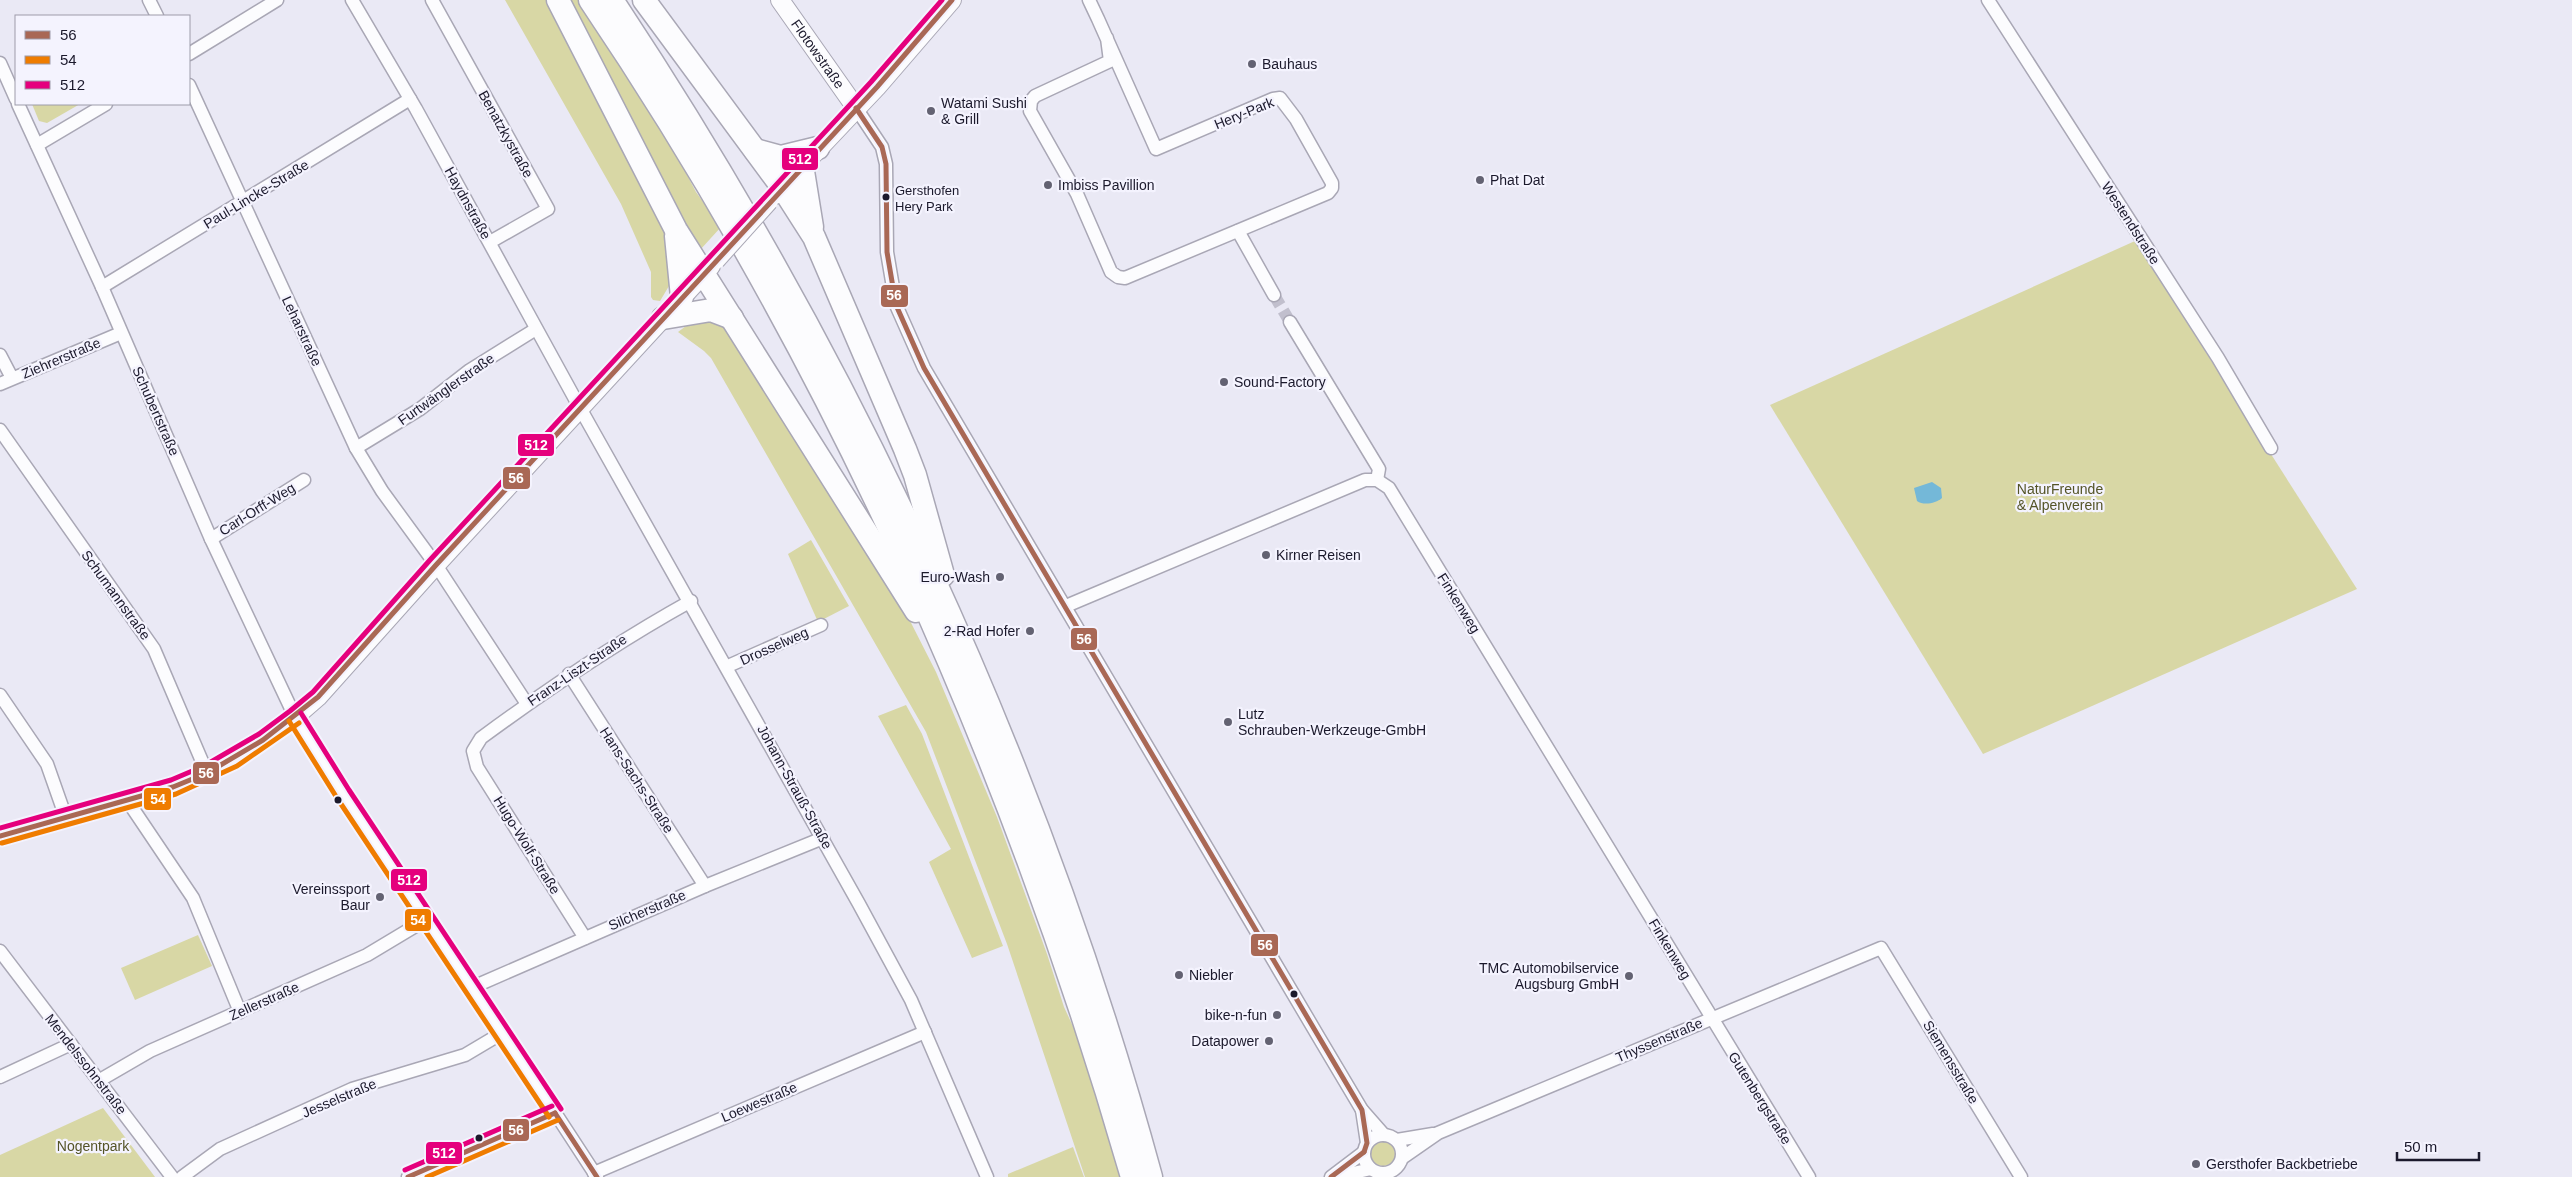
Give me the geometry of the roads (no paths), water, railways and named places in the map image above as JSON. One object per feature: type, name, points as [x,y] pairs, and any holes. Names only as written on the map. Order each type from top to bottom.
[{"type":"highway","points":[[558,0],[676,230],[710,266],[732,318],[956,675]]},
{"type":"highway","points":[[590,0],[677,135],[793,336],[891,531],[956,675],[1010,810],[1090,1035],[1132,1177]]},
{"type":"highway","points":[[612,0],[708,151],[791,295],[876,459],[956,630],[1024,796],[1072,924],[1151,1177]]},
{"type":"highway","points":[[644,0],[755,150],[776,194],[814,237]]},
{"type":"highway","points":[[755,150],[781,157],[818,148]]},
{"type":"highway","points":[[802,166],[814,237],[915,475],[956,630]]},
{"type":"highway","points":[[676,230],[682,297]]},
{"type":"highway","points":[[663,318],[711,310],[732,318]]},
{"type":"main road","name":"Flotowstraße","points":[[780,0],[856,108]]},
{"type":"main road","points":[[0,836],[173,787],[233,759],[295,717],[324,691],[436,564],[856,108],[952,0]]},
{"type":"street","points":[[149,0],[156,15]]},
{"type":"street","points":[[190,53],[277,0]]},
{"type":"street","name":"Haydnstraße","points":[[352,0],[490,242],[580,408]]},
{"type":"street","name":"Benatzkystraße","points":[[432,0],[548,209],[490,242]]},
{"type":"street","name":"Hery-Park","points":[[1089,0],[1107,38],[1156,150],[1272,98],[1280,98],[1287,104],[1332,182],[1332,188],[1328,193],[1125,278],[1110,272],[1077,194],[1032,117],[1030,107],[1035,96],[1110,61],[1107,38]]},
{"type":"street","name":"Westendstraße","points":[[1988,0],[2212,350],[2271,448]]},
{"type":"street","points":[[0,63],[15,97]]},
{"type":"street","name":"Leharstraße","points":[[190,87],[356,448],[382,491],[436,564],[527,704]]},
{"type":"street","name":"Paul-Lincke-Straße","points":[[102,287],[410,99]]},
{"type":"street","name":"Schubertstraße","points":[[18,105],[102,287],[211,538],[295,717],[343,794],[473,987],[595,1175]]},
{"type":"street","points":[[37,145],[104,105]]},
{"type":"street","points":[[856,108],[882,147],[886,164],[890,269],[896,305],[924,368],[1362,1110],[1384,1135],[1397,1140],[1402,1149],[1401,1160],[1406,1177]]},
{"type":"street","points":[[1238,232],[1274,295]]},
{"type":"street","points":[[1066,606],[1365,480],[1377,480],[1379,469],[1290,322]]},
{"type":"street","name":"Furtwänglerstraße","points":[[356,448],[420,409],[468,372],[536,329]]},
{"type":"street","name":"Ziehrerstraße","points":[[6,381],[121,333]]},
{"type":"street","points":[[0,355],[6,381]]},
{"type":"street","name":"Johann-Strauß-Straße","points":[[580,408],[728,666],[903,984],[987,1177]]},
{"type":"street","name":"Schumannstraße","points":[[0,430],[154,649],[206,773]]},
{"type":"street","name":"Carl-Orff-Weg","points":[[211,538],[304,480]]},
{"type":"street","name":"Finkenweg","points":[[1377,480],[1388,488],[1712,1018]]},
{"type":"street","name":"Franz-Liszt-Straße","points":[[473,750],[478,740],[569,674],[628,636],[691,601]]},
{"type":"street","name":"Drosselweg","points":[[728,666],[821,625]]},
{"type":"street","name":"Hans-Sachs-Straße","points":[[569,674],[705,886]]},
{"type":"street","points":[[0,695],[47,764],[66,818]]},
{"type":"street","name":"Hugo-Wolf-Straße","points":[[473,750],[477,767],[585,938]]},
{"type":"street","points":[[127,800],[193,898],[240,1012]]},
{"type":"street","name":"Silcherstraße","points":[[473,987],[705,886],[823,838]]},
{"type":"street","name":"Zellerstraße","points":[[100,1080],[150,1051],[367,956],[426,919]]},
{"type":"street","name":"Thyssenstraße","points":[[1397,1140],[1438,1133],[1881,948]]},
{"type":"street","name":"Siemensstraße","points":[[1881,948],[2021,1177]]},
{"type":"street","name":"Mendelssohnstraße","points":[[0,951],[172,1177]]},
{"type":"street","name":"Gutenbergstraße","points":[[1712,1018],[1810,1177]]},
{"type":"street","name":"Jesselstraße","points":[[182,1177],[220,1149],[352,1089],[465,1056],[502,1032]]},
{"type":"street","name":"Loewestraße","points":[[595,1175],[925,1032]]},
{"type":"street","points":[[0,1078],[71,1044]]},
{"type":"street","points":[[1362,1110],[1366,1147],[1365,1161],[1371,1169],[1387,1175],[1394,1170],[1401,1160]]},
{"type":"street","points":[[408,1177],[555,1112]]},
{"type":"street","name":"Thyssenstraße","points":[[1401,1160],[1438,1133]]},
{"type":"street","points":[[1331,1177],[1366,1147],[1374,1137],[1384,1135]]},
{"type":"street","points":[[1335,1177],[1371,1169]]},
{"type":"water","points":[[1932,482],[1941,488],[1942,498],[1930,503],[1920,503],[1917,501],[1914,488]]},
{"type":"tunnel","points":[[1274,295],[1290,322]]},
{"type":"place","name":"Bauhaus","points":[[1252,64]]},
{"type":"place","name":"Watami Sushi & Grill","points":[[931,111]]},
{"type":"place","name":"Phat Dat","points":[[1480,180]]},
{"type":"place","name":"Imbiss Pavillion","points":[[1048,185]]},
{"type":"place","name":"Gersthofen Hery Park","points":[[886,197]]},
{"type":"place","name":"Sound-Factory","points":[[1224,382]]},
{"type":"place","name":"Kirner Reisen","points":[[1266,555]]},
{"type":"place","name":"Euro-Wash","points":[[1000,577]]},
{"type":"place","name":"2-Rad Hofer","points":[[1030,631]]},
{"type":"place","name":"Lutz Schrauben-Werkzeuge-GmbH","points":[[1228,722]]},
{"type":"place","name":"Vereinssport Baur","points":[[380,897]]},
{"type":"place","name":"Niebler","points":[[1179,975]]},
{"type":"place","name":"TMC Automobilservice Augsburg GmbH","points":[[1629,976]]},
{"type":"place","name":"bike-n-fun","points":[[1277,1015]]},
{"type":"place","name":"Datapower","points":[[1269,1041]]},
{"type":"place","name":"Gersthofer Backbetriebe","points":[[2196,1164]]},
{"type":"park label","name":"NaturFreunde & Alpenverein","points":[[2060,498]]},
{"type":"park label","name":"Nogentpark","points":[[93,1146]]}]
